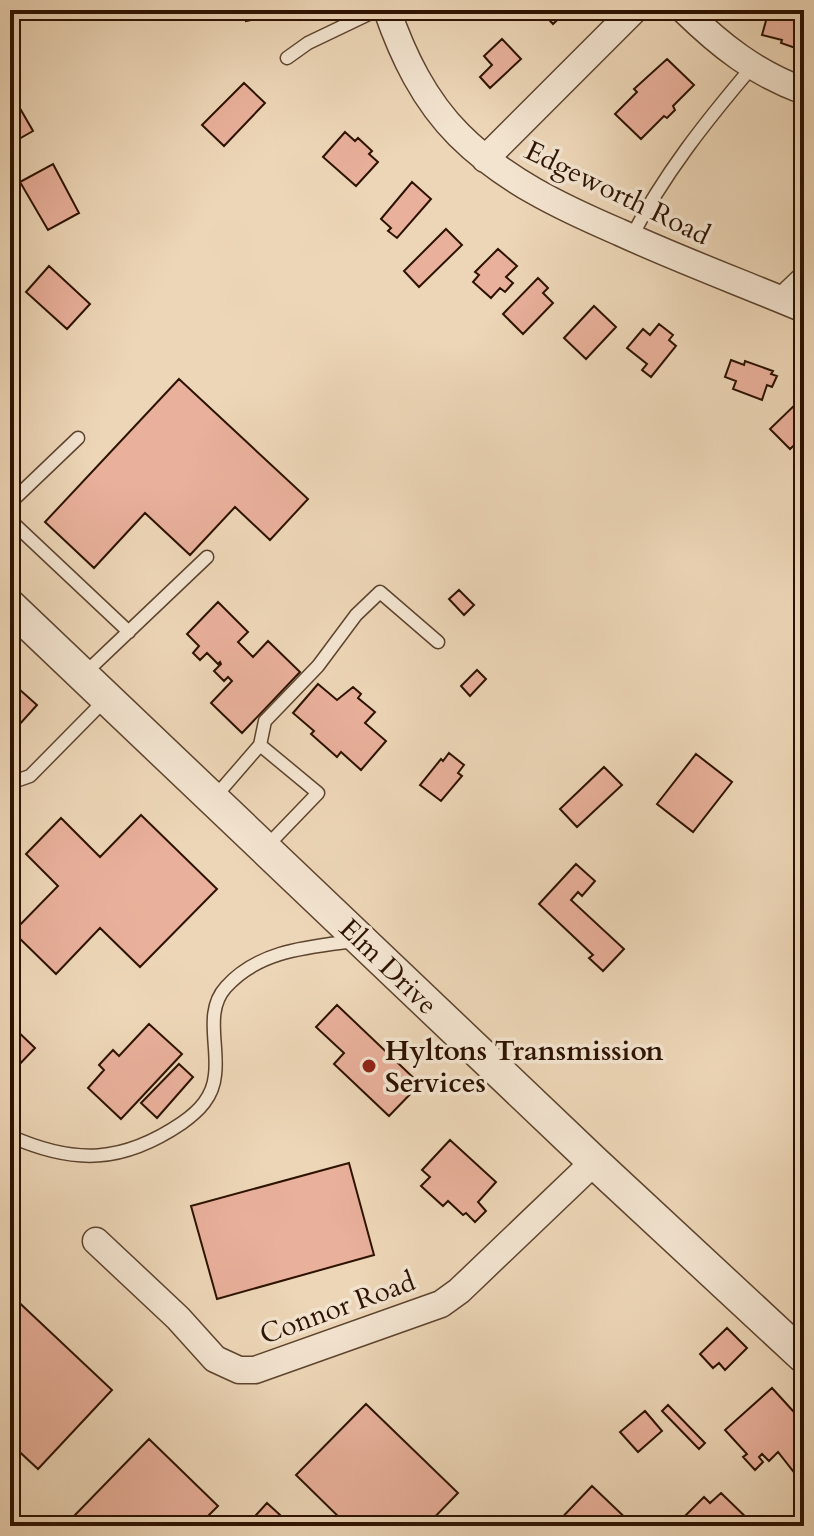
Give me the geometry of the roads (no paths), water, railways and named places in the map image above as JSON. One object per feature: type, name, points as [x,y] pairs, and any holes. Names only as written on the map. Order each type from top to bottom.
[{"type":"street","name":"Edgeworth Road","points":[[387,10],[410,66],[431,101],[485,159],[568,210],[794,304]]},
{"type":"street","points":[[485,159],[634,10]]},
{"type":"street","points":[[684,10],[723,48],[752,67],[804,91]]},
{"type":"street","points":[[794,304],[804,280]]},
{"type":"street","name":"Elm Drive","points":[[10,606],[594,1162],[804,1357]]},
{"type":"street","name":"Connor Road","points":[[96,1241],[178,1318],[215,1359],[239,1370],[255,1370],[441,1304],[459,1291],[594,1162]]},
{"type":"lane","points":[[287,58],[308,43],[377,10]]},
{"type":"lane","points":[[631,238],[645,210],[702,125],[752,67]]},
{"type":"lane","points":[[10,503],[78,438]]},
{"type":"lane","points":[[10,520],[129,632]]},
{"type":"lane","points":[[83,675],[207,557]]},
{"type":"lane","points":[[213,799],[260,745],[265,721],[318,666],[356,615],[380,592],[438,642]]},
{"type":"lane","points":[[10,783],[30,776],[107,698]]},
{"type":"lane","points":[[260,745],[318,793],[265,848]]},
{"type":"lane","points":[[10,1136],[44,1150],[98,1156],[128,1151],[156,1140],[197,1111],[211,1092],[215,1074],[214,1013],[225,988],[241,973],[278,954],[362,940]]},
{"type":"place","name":"Hyltons Transmission Services","points":[[369,1066]]}]
